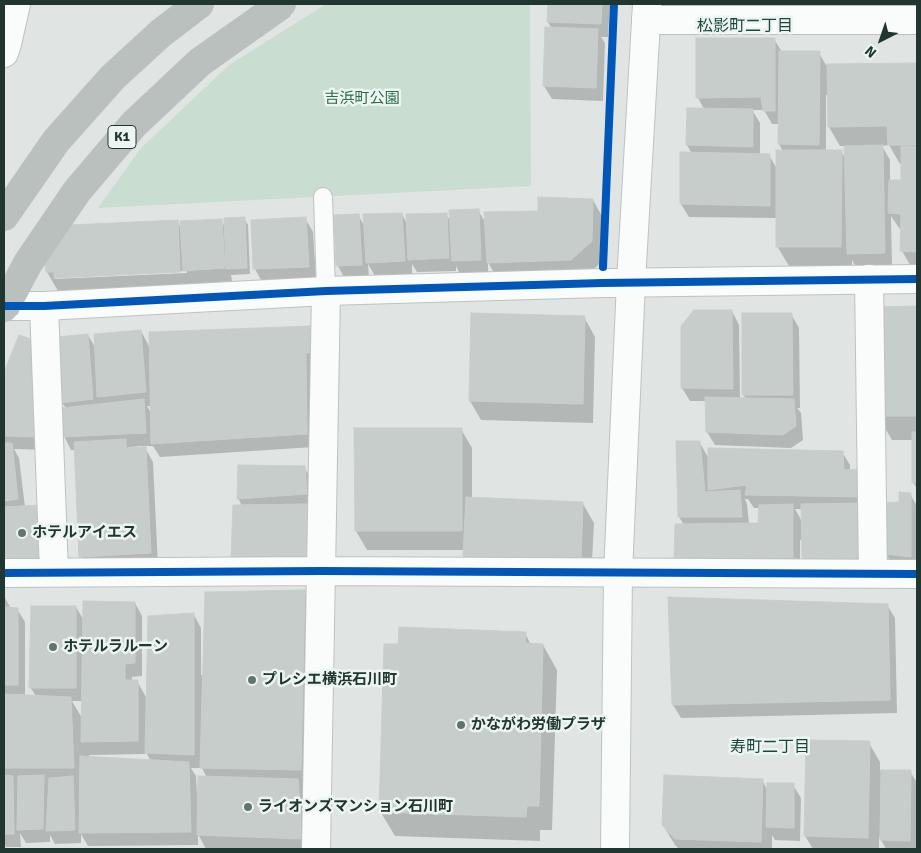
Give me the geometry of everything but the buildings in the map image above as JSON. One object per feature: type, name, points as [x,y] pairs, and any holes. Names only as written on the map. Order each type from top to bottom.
[{"type":"highway","points":[[4,216],[56,141],[113,77],[161,33],[199,4]]},
{"type":"highway","name":"K1","points":[[4,307],[28,263],[77,192],[134,124],[200,62],[282,4]]},
{"type":"street","points":[[4,52],[16,4]]},
{"type":"street","points":[[615,849],[618,573],[631,282],[646,12],[917,20]]},
{"type":"street","points":[[869,279],[873,574]]},
{"type":"street","points":[[4,307],[326,292],[631,282],[917,279]]},
{"type":"street","points":[[316,849],[326,292]]},
{"type":"street","points":[[44,306],[54,572]]},
{"type":"street","points":[[4,573],[321,571],[917,574]]},
{"type":"lane","points":[[323,196],[326,292]]},
{"type":"green space","name":"吉浜町公園","points":[[326,4],[530,4],[531,186],[98,208],[141,148],[229,65]]},
{"type":"cycle path","points":[[603,267],[614,4]]},
{"type":"cycle path","points":[[4,306],[44,306],[326,291],[602,283],[917,279]]},
{"type":"cycle path","points":[[4,573],[321,571],[917,574]]},
{"type":"place","name":"ホテルアイエス","points":[[22,533]]},
{"type":"place","name":"ホテルラルーン","points":[[53,647]]},
{"type":"place","name":"プレシエ横浜石川町","points":[[252,680]]},
{"type":"place","name":"かながわ労働プラザ","points":[[461,725]]},
{"type":"place","name":"ライオンズマンション石川町","points":[[248,807]]},
{"type":"district","name":"松影町二丁目","points":[[745,27]]},
{"type":"district","name":"寿町二丁目","points":[[770,748]]}]
